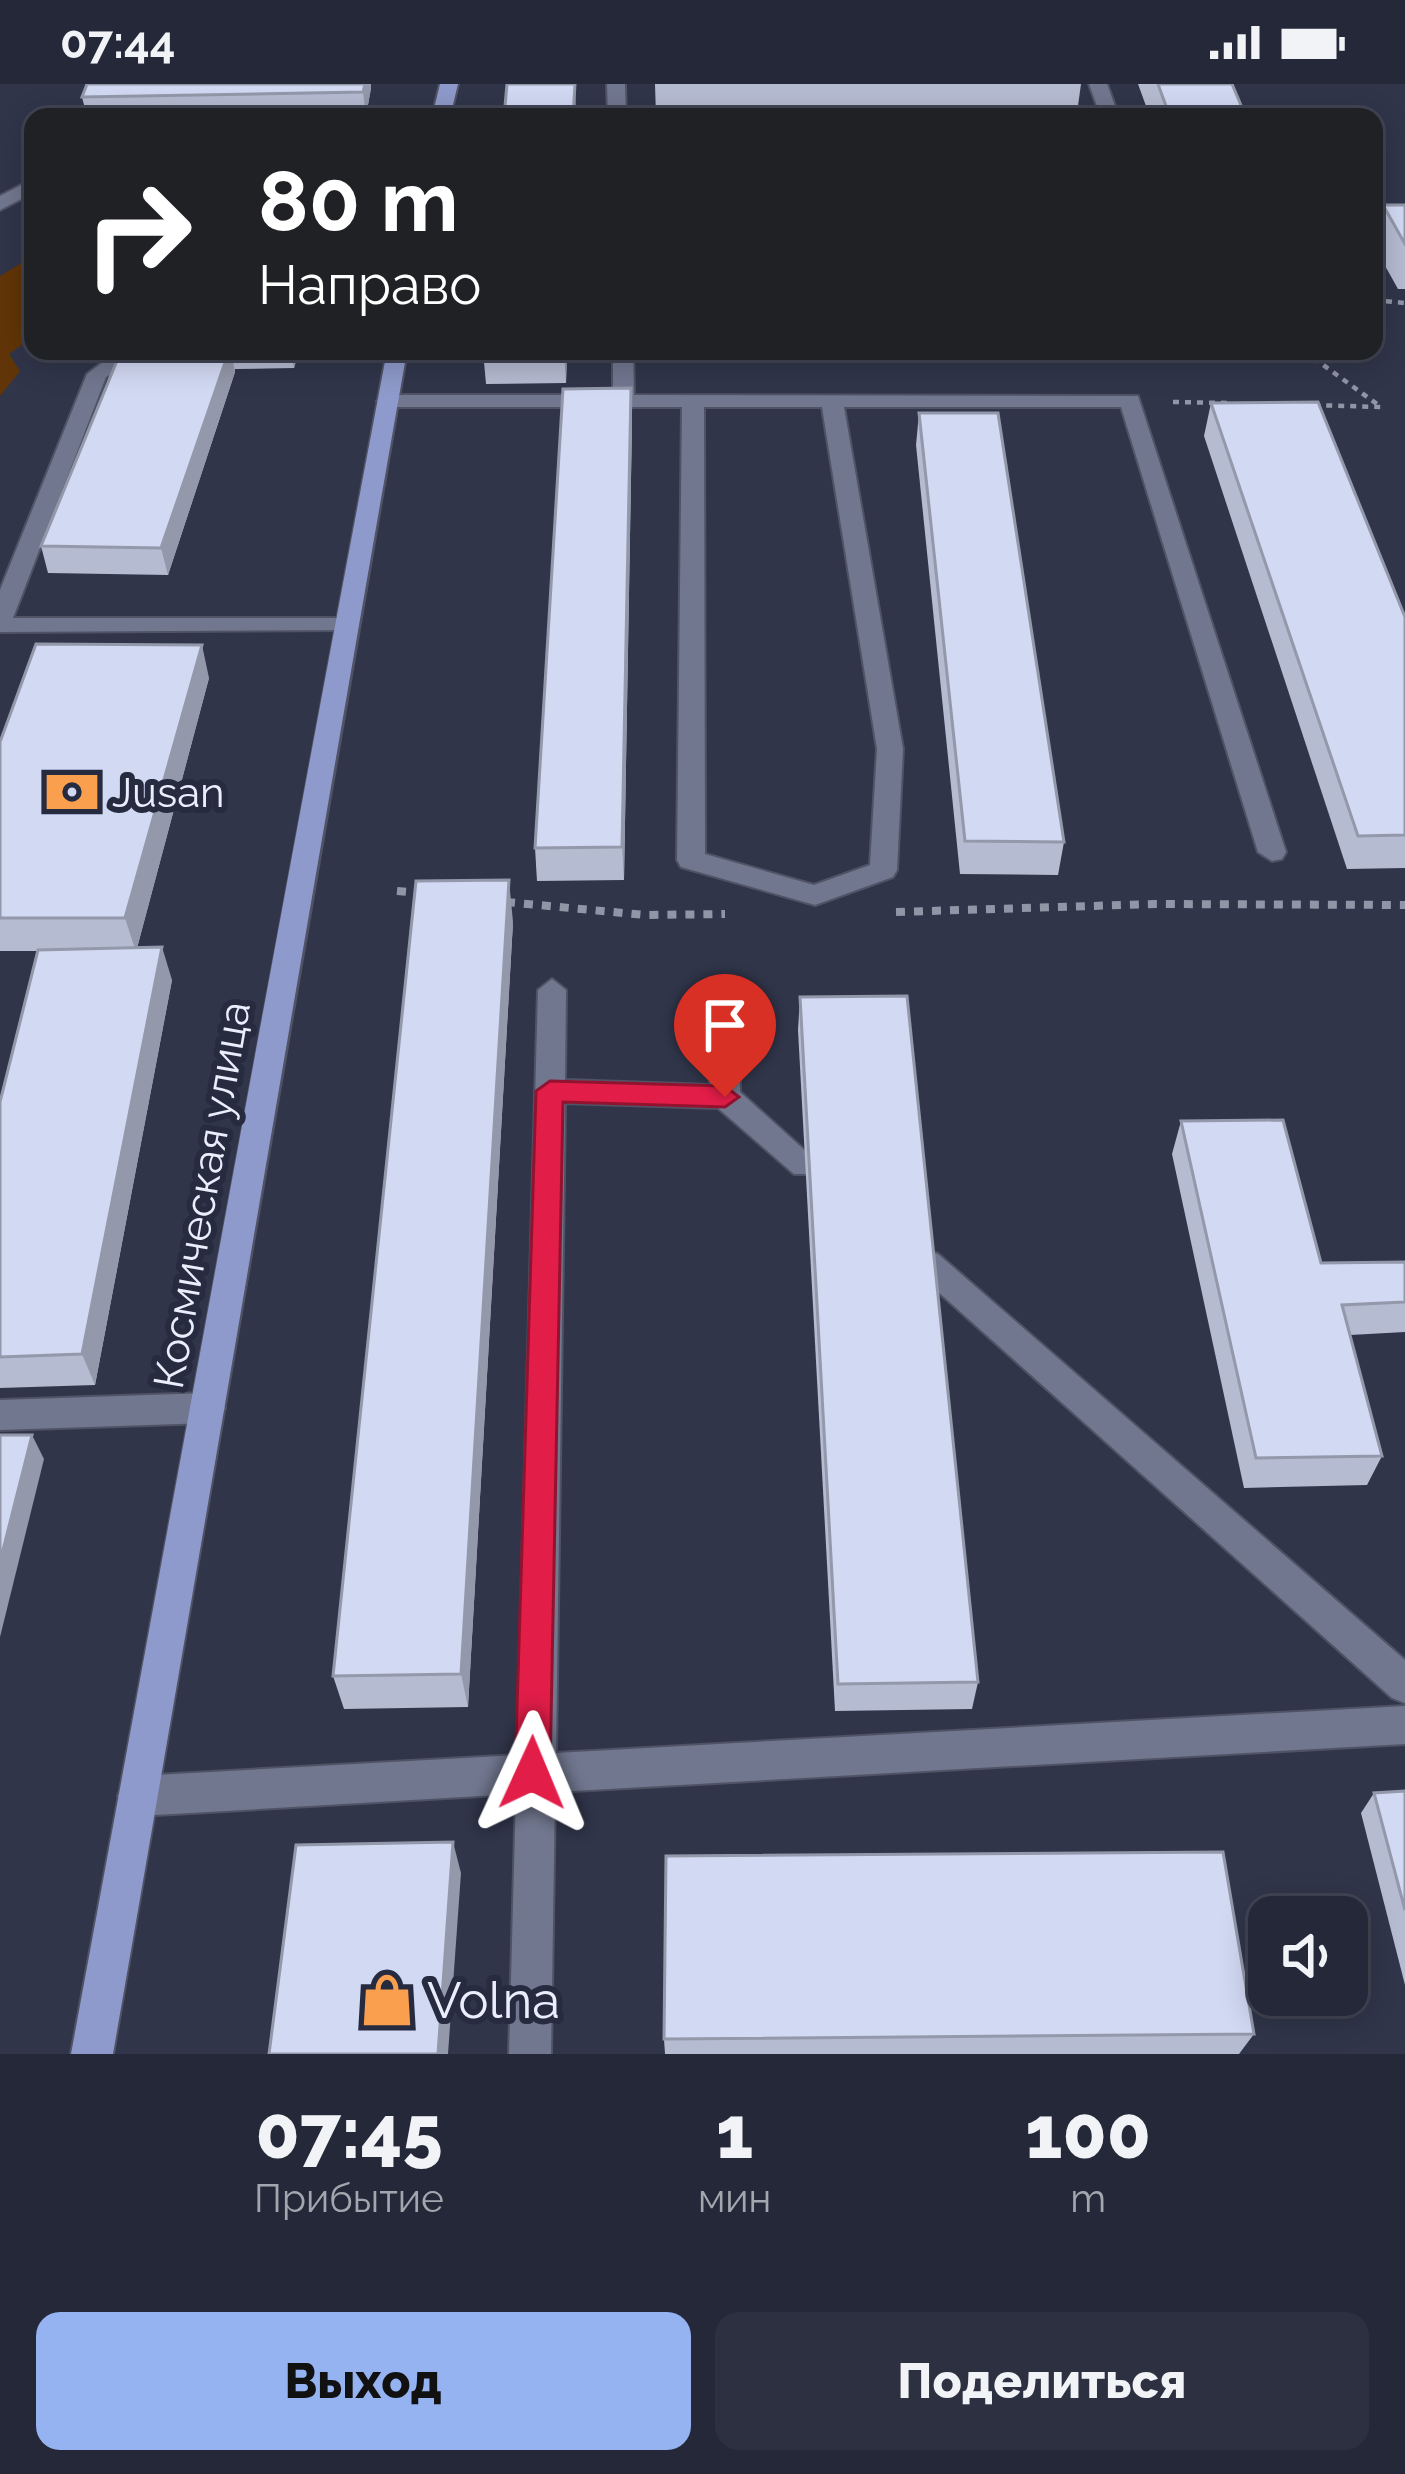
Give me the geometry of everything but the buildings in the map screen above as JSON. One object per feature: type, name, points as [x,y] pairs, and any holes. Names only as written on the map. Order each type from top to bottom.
[{"type":"main road","name":"Космическая улица","points":[[92,2054],[208,1408],[231,1252],[395,360]]},
{"type":"lane","points":[[117,360],[97,374],[0,623],[346,625]]},
{"type":"lane","points":[[623,360],[624,401]]},
{"type":"lane","points":[[388,401],[1130,401],[1272,852]]},
{"type":"lane","points":[[693,401],[691,860],[815,896],[883,870],[890,749],[832,401]]},
{"type":"lane","points":[[530,2054],[532,1773],[552,990]]},
{"type":"lane","points":[[724,995],[725,1097]]},
{"type":"lane","points":[[550,1091],[725,1097],[806,1165]]},
{"type":"lane","points":[[926,1263],[1405,1685]]},
{"type":"lane","points":[[0,1414],[208,1408]]},
{"type":"lane","points":[[139,1796],[1405,1725]]},
{"type":"path","points":[[1290,405],[1381,407],[1316,360]]},
{"type":"path","points":[[1130,401],[1244,404]]},
{"type":"shaded area","points":[[24,261],[24,343],[9,354],[20,371],[0,396],[0,276]]},
{"type":"place","name":"Jusan","points":[[72,792]]},
{"type":"place","name":"Volna","points":[[387,2000]]},
{"type":"route","points":[[532,1773],[550,1091],[725,1097]]}]
